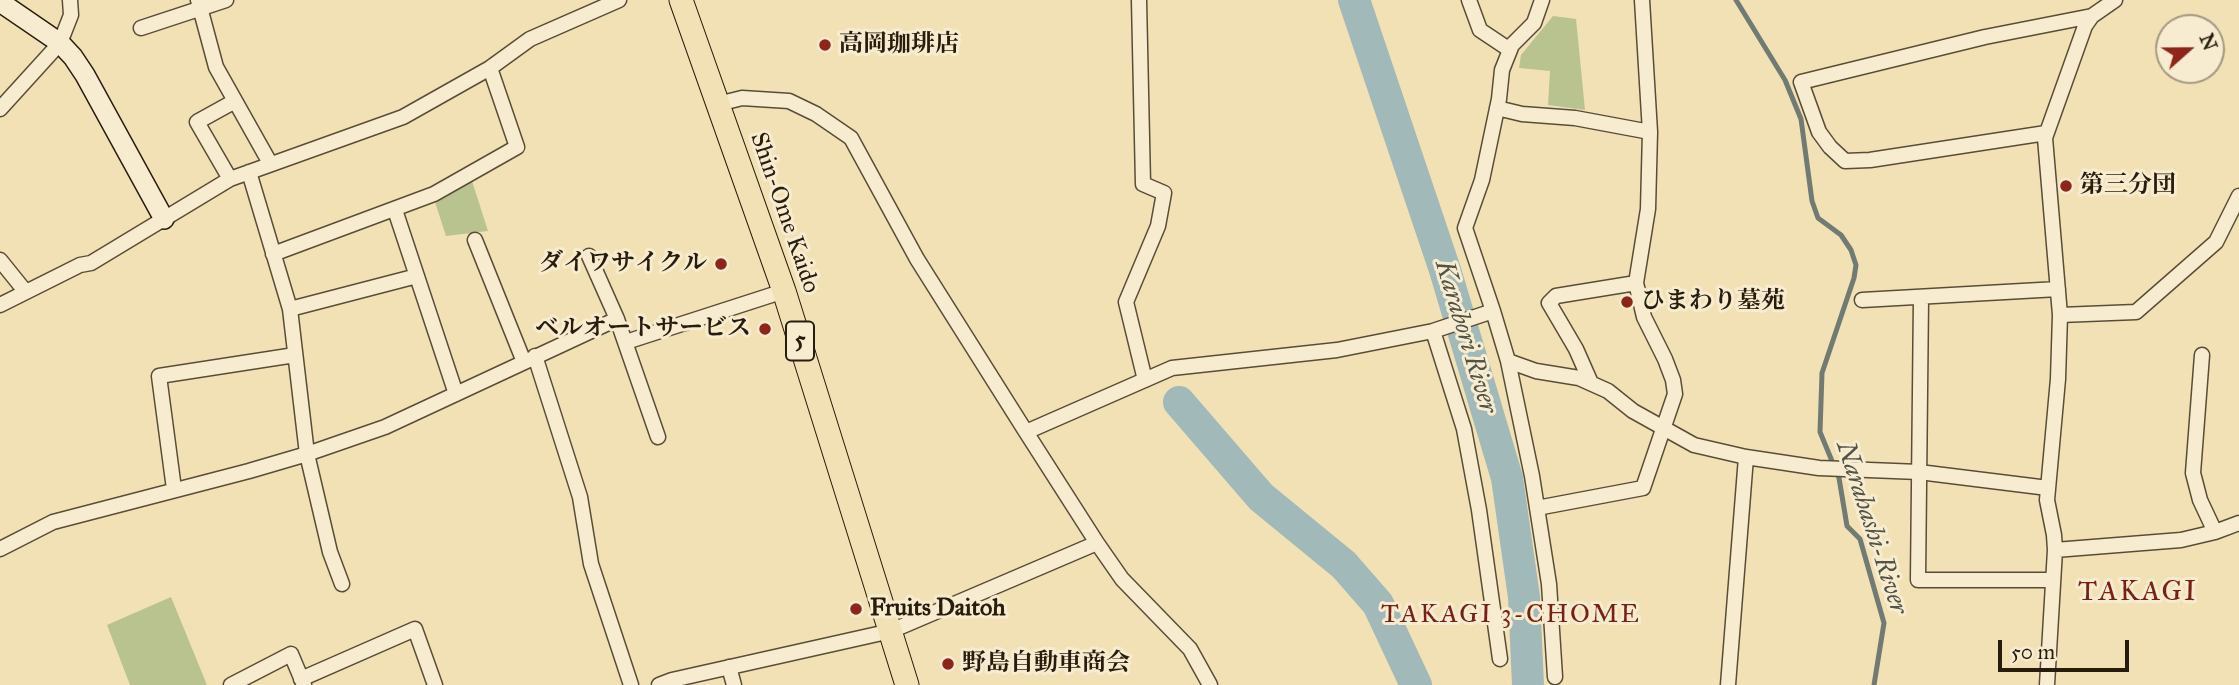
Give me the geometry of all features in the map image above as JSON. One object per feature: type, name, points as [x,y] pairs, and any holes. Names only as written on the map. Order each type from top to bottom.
[{"type":"main road","name":"Shin-Ome Kaido","points":[[681,0],[784,291],[907,685]]},
{"type":"street","points":[[0,109],[60,43],[72,15],[70,0]]},
{"type":"street","points":[[141,28],[199,4],[226,0]]},
{"type":"street","points":[[0,305],[80,265],[92,262],[230,179],[402,117],[490,68],[530,39],[619,0]]},
{"type":"street","points":[[1139,0],[1143,184],[1164,193],[1158,226],[1126,302],[1145,380]]},
{"type":"street","points":[[1469,0],[1480,30],[1510,50]]},
{"type":"street","points":[[1542,0],[1534,23],[1512,45],[1502,70],[1482,180],[1465,228],[1488,312],[1508,360],[1549,584],[1555,677]]},
{"type":"street","points":[[1537,508],[1643,488],[1675,394],[1673,380],[1644,317],[1636,283],[1648,209],[1650,132],[1642,0]]},
{"type":"street","points":[[2047,685],[2055,550],[2047,500],[2058,379],[2060,315],[2045,138],[2085,26],[2092,16],[2115,0]]},
{"type":"street","points":[[0,2],[60,43],[85,75],[164,219]]},
{"type":"street","points":[[199,4],[216,67],[270,163]]},
{"type":"street","points":[[2046,133],[1870,160],[1845,161],[1819,132],[1801,82],[1985,37],[2092,16]]},
{"type":"street","points":[[273,254],[434,194],[517,147],[490,68]]},
{"type":"street","points":[[718,104],[742,98],[789,101],[816,114],[851,138],[917,260],[1097,544],[1122,579],[1190,649],[1210,685]]},
{"type":"street","points":[[230,179],[197,122],[235,101]]},
{"type":"street","points":[[1497,108],[1522,114],[1575,118],[1650,132]]},
{"type":"street","points":[[249,172],[290,309],[307,454],[330,552],[342,584]]},
{"type":"street","points":[[2060,315],[2136,312],[2216,242],[2239,196]]},
{"type":"street","points":[[395,210],[456,394]]},
{"type":"street","points":[[475,240],[530,359],[580,497],[591,564],[631,685]]},
{"type":"street","points":[[589,256],[626,342],[658,437]]},
{"type":"street","points":[[0,260],[25,291]]},
{"type":"street","points":[[290,309],[417,276]]},
{"type":"street","points":[[1591,383],[1576,349],[1549,303],[1556,296],[1636,283]]},
{"type":"street","points":[[1862,300],[2058,289]]},
{"type":"street","points":[[626,342],[784,291]]},
{"type":"street","points":[[1921,298],[1918,580],[2053,580]]},
{"type":"street","points":[[1026,432],[1172,368],[1336,350],[1436,330],[1488,312]]},
{"type":"street","points":[[0,549],[53,522],[307,454],[384,427],[617,319]]},
{"type":"street","points":[[1436,330],[1464,429],[1479,510],[1500,659]]},
{"type":"street","points":[[174,489],[159,376],[295,355]]},
{"type":"street","points":[[2202,355],[2193,473],[2200,500],[2216,532]]},
{"type":"street","points":[[1508,360],[1536,371],[1579,378],[1591,383],[1608,391],[1633,411],[1694,445],[1746,457],[1822,469],[1919,472],[2048,488]]},
{"type":"street","points":[[1728,685],[1746,457]]},
{"type":"street","points":[[2055,550],[2161,543],[2216,532],[2239,523]]},
{"type":"street","points":[[659,685],[891,631],[1097,544]]},
{"type":"street","points":[[232,685],[291,654],[303,682],[415,629],[436,685]]},
{"type":"street","points":[[729,667],[734,685]]},
{"type":"green space","points":[[1553,16],[1576,19],[1585,110],[1548,105],[1550,71],[1519,68],[1521,55]]},
{"type":"green space","points":[[472,181],[488,231],[446,236],[435,202]]},
{"type":"green space","points":[[171,597],[207,685],[130,685],[107,625]]},
{"type":"waterway","name":"Karabori River","points":[[1354,0],[1445,270],[1507,478],[1524,597],[1528,685]]},
{"type":"waterway","name":"Narahashi-River","points":[[1736,0],[1785,80],[1801,119],[1812,201],[1818,218],[1841,235],[1851,250],[1856,265],[1822,373],[1820,432],[1839,478],[1847,526],[1860,539],[1884,623],[1874,685]]},
{"type":"waterway","name":"Karabori River","points":[[1179,402],[1261,497],[1344,565],[1378,604],[1416,685]]},
{"type":"place","name":"高岡珈琲店","points":[[825,45]]},
{"type":"place","name":"第三分団","points":[[2066,186]]},
{"type":"place","name":"ダイワサイクル","points":[[721,264]]},
{"type":"place","name":"ひまわり墓苑","points":[[1627,302]]},
{"type":"place","name":"ベルオートサービス","points":[[765,329]]},
{"type":"place","name":"Fruits Daitoh","points":[[856,609]]},
{"type":"place","name":"野島自動車商会","points":[[948,664]]},
{"type":"district","name":"TAKAGI","points":[[2138,593]]},
{"type":"district","name":"TAKAGI 3-CHOME","points":[[1511,616]]}]
